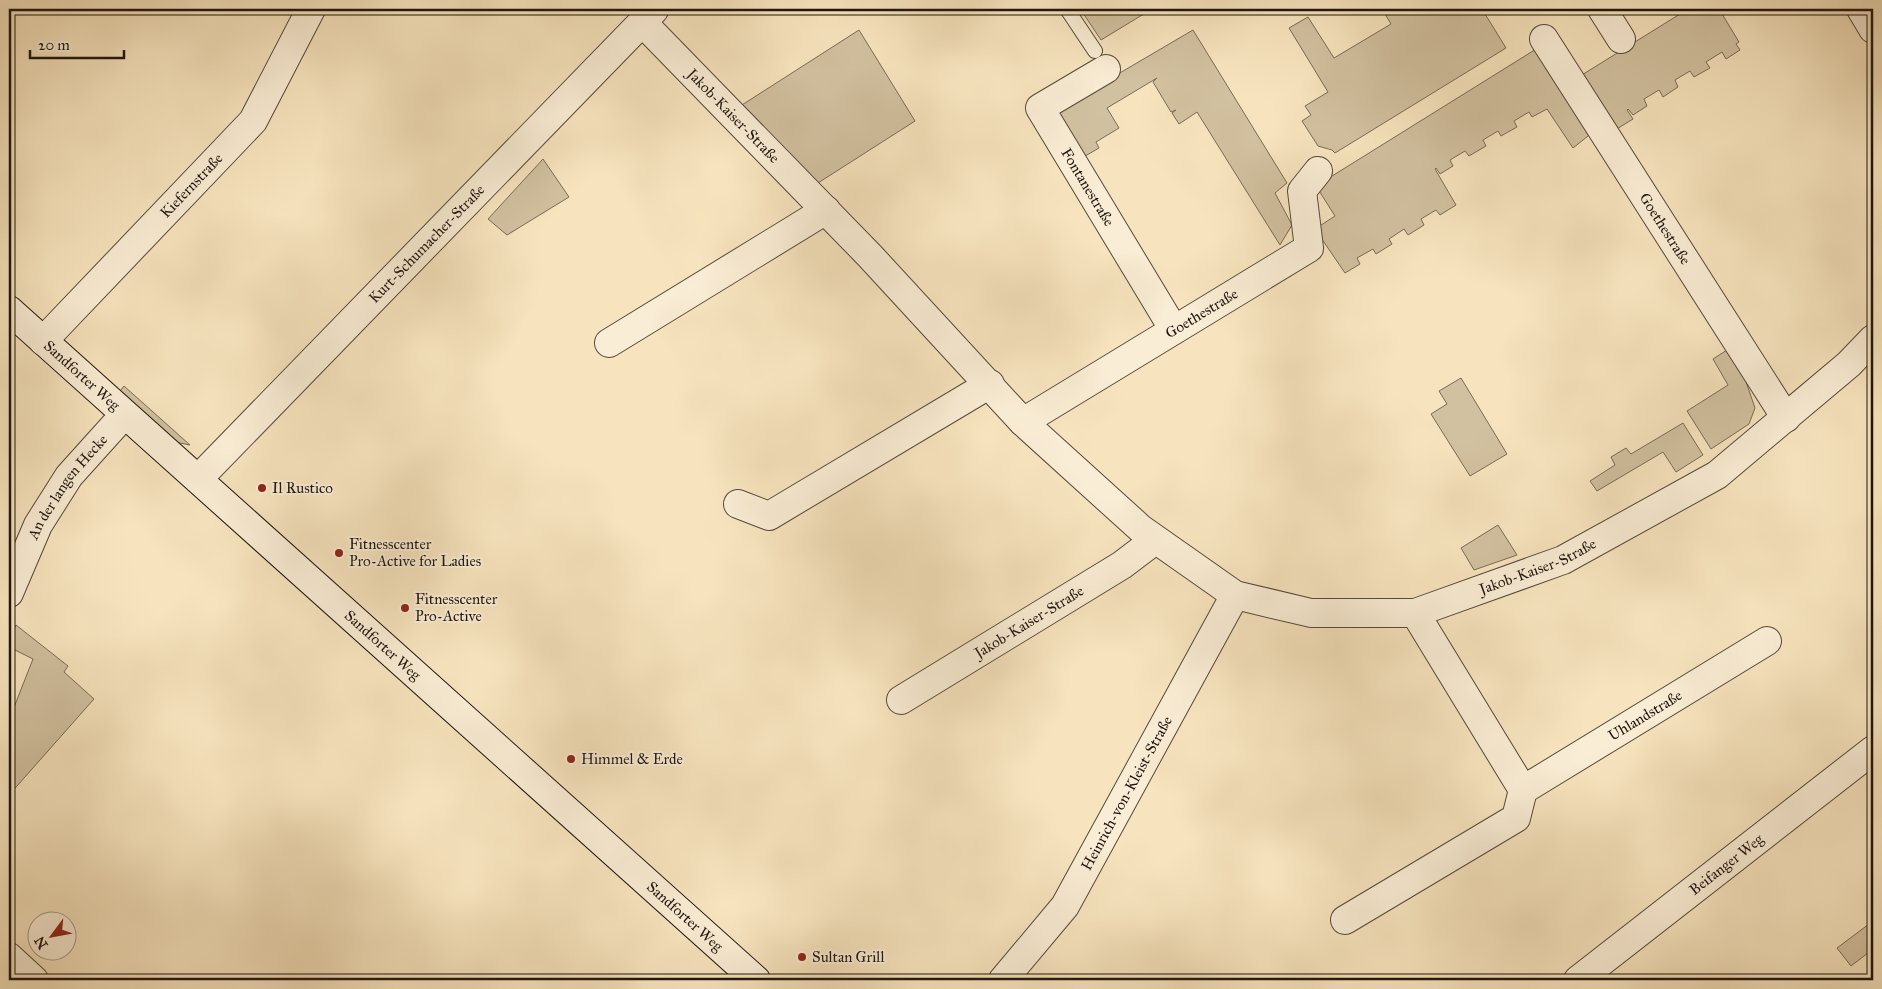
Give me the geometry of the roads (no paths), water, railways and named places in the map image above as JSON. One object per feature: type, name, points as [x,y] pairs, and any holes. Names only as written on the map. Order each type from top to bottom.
[{"type":"street","name":"Kiefernstraße","points":[[43,342],[253,121],[311,9]]},
{"type":"street","points":[[1602,9],[1620,39]]},
{"type":"street","points":[[1861,9],[1873,29]]},
{"type":"street","name":"Jakob-Kaiser-Straße","points":[[648,15],[1023,422],[1141,530],[1235,595],[1311,612],[1415,612],[1562,560],[1717,475],[1849,364],[1873,339]]},
{"type":"street","name":"Kurt-Schumacher-Straße","points":[[198,479],[648,15]]},
{"type":"street","name":"Goethestraße","points":[[1544,39],[1786,418]]},
{"type":"street","name":"Fontanestraße","points":[[1100,60],[1040,108],[1174,330]]},
{"type":"street","name":"Goethestraße","points":[[1023,422],[1308,248],[1302,192],[1318,171]]},
{"type":"street","points":[[608,343],[826,210]]},
{"type":"street","name":"Sandforter Weg","points":[[9,310],[756,980]]},
{"type":"street","points":[[738,504],[770,516],[990,384]]},
{"type":"street","name":"An der langen Hecke","points":[[9,593],[38,524],[69,476],[124,415]]},
{"type":"street","name":"Jakob-Kaiser-Straße","points":[[902,700],[1122,565],[1155,540]]},
{"type":"street","name":"Heinrich-von-Kleist-Straße","points":[[1003,980],[1065,906],[1235,595]]},
{"type":"street","points":[[1344,920],[1516,818],[1523,790],[1415,612]]},
{"type":"street","name":"Uhlandstraße","points":[[1523,790],[1767,641]]},
{"type":"street","name":"Beifanger Weg","points":[[1578,980],[1873,750]]},
{"type":"street","points":[[9,957],[34,980]]},
{"type":"lane","name":"Fontanestraße","points":[[1068,9],[1100,60]]},
{"type":"place","name":"Il Rustico","points":[[262,488]]},
{"type":"place","name":"Fitnesscenter Pro-Active for Ladies","points":[[339,553]]},
{"type":"place","name":"Fitnesscenter Pro-Active","points":[[405,608]]},
{"type":"place","name":"Himmel & Erde","points":[[571,759]]},
{"type":"place","name":"Sultan Grill","points":[[802,957]]}]
